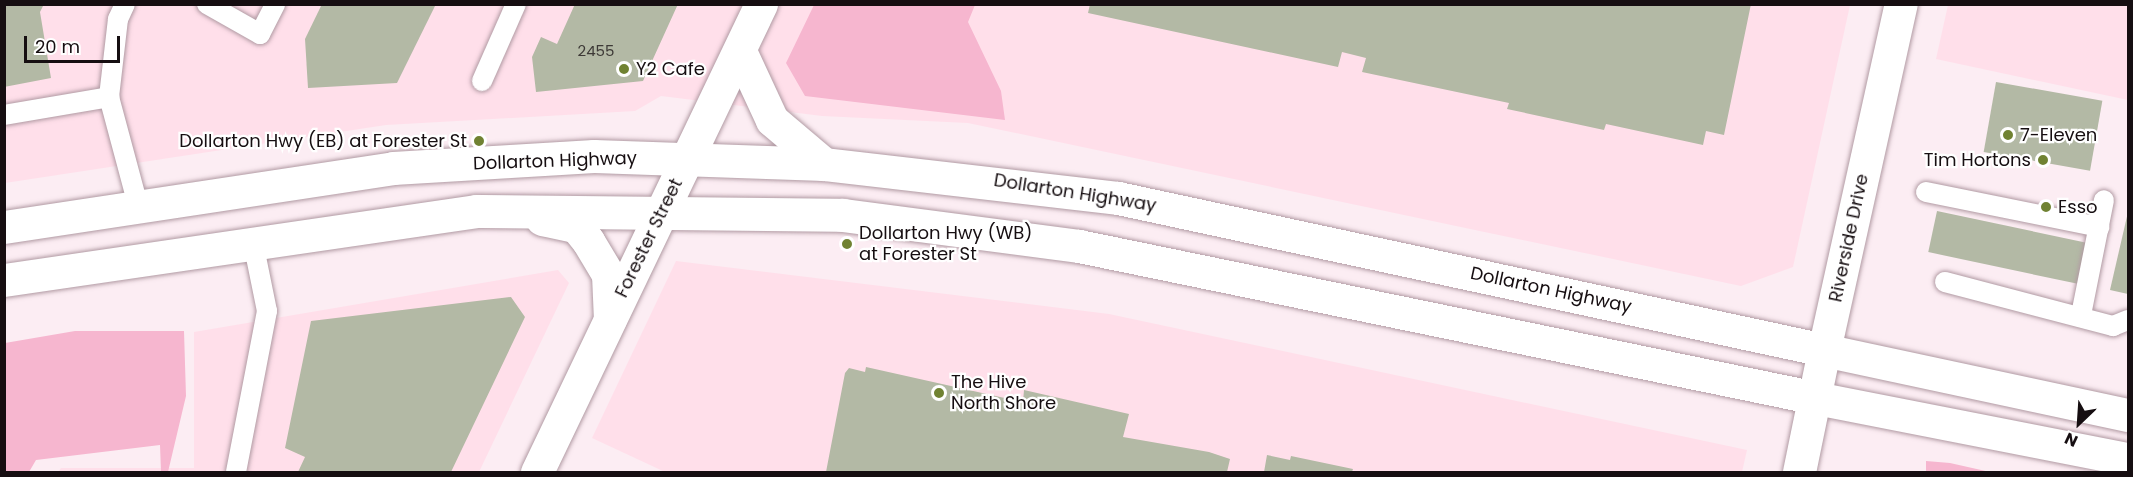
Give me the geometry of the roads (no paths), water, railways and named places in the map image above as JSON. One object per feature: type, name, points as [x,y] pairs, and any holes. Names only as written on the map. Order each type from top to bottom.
[{"type":"street","name":"Forester Street","points":[[537,472],[761,4]]},
{"type":"street","name":"Riverside Drive","points":[[1799,472],[1900,4]]},
{"type":"street","points":[[740,51],[772,120],[824,164]]},
{"type":"street","name":"Dollarton Highway","points":[[4,227],[393,168],[594,156],[824,164],[1118,198],[2128,415]]},
{"type":"street","points":[[4,280],[253,242],[476,212],[662,210],[843,215],[1079,246],[1816,398],[2128,459]]},
{"type":"street","points":[[508,211],[576,226],[608,274],[610,319]]},
{"type":"lane","points":[[125,4],[118,19],[109,97],[138,206]]},
{"type":"lane","points":[[207,4],[260,34],[275,4]]},
{"type":"lane","points":[[482,81],[516,4]]},
{"type":"lane","points":[[4,115],[109,97]]},
{"type":"lane","points":[[1926,192],[2100,226]]},
{"type":"lane","points":[[2081,315],[2104,200]]},
{"type":"lane","points":[[236,472],[267,311],[253,242]]},
{"type":"lane","points":[[1945,282],[2081,315],[2113,326],[2128,320]]},
{"type":"place","name":"Y2 Cafe","points":[[624,69]]},
{"type":"place","name":"7-Eleven","points":[[2008,135]]},
{"type":"place","name":"Dollarton Hwy (EB) at Forester St","points":[[479,141]]},
{"type":"place","name":"Tim Hortons","points":[[2043,160]]},
{"type":"place","name":"Esso","points":[[2046,207]]},
{"type":"place","name":"Dollarton Hwy (WB) at Forester St","points":[[847,244]]},
{"type":"place","name":"The Hive North Shore","points":[[939,393]]}]
